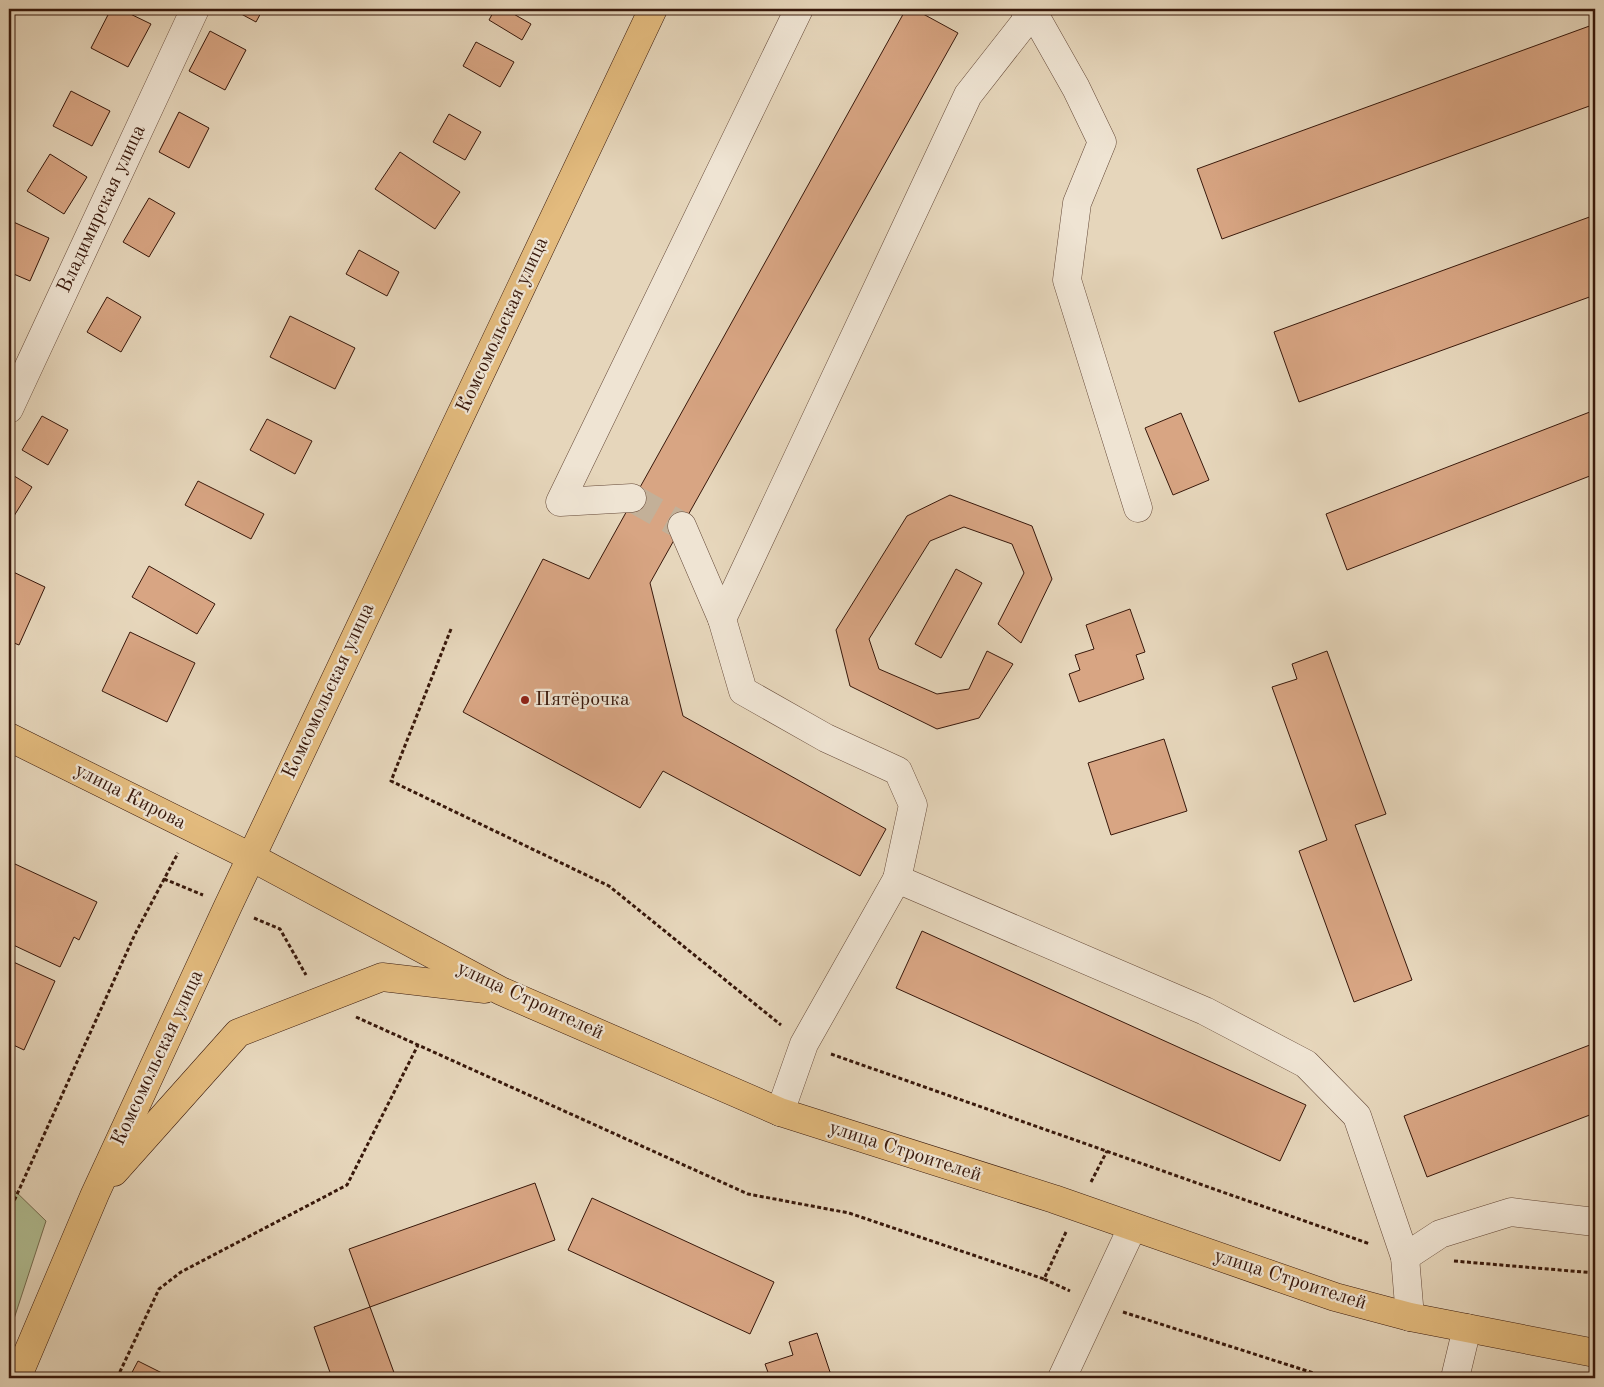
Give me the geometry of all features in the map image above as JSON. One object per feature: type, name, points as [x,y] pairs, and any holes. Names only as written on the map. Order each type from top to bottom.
[{"type":"main road","name":"Комсомольская улица","points":[[17,1378],[95,1194],[228,906],[653,9]]},
{"type":"main road","name":"улица Кирова","points":[[9,736],[251,857]]},
{"type":"main road","name":"улица Строителей","points":[[251,857],[501,991],[780,1112],[1077,1208],[1335,1297],[1410,1317],[1595,1352]]},
{"type":"main road","points":[[95,1194],[238,1033],[382,977],[501,991]]},
{"type":"street","name":"Владимирская улица","points":[[9,409],[195,9]]},
{"type":"street","points":[[632,498],[560,502],[799,9]]},
{"type":"street","points":[[722,619],[968,94],[1030,10],[1076,88],[1102,142],[1077,203],[1067,280],[1138,508]]},
{"type":"street","points":[[682,526],[722,619],[743,691],[826,738],[898,771],[913,805],[897,879],[804,1044],[780,1112]]},
{"type":"street","points":[[897,879],[1205,1011],[1306,1064],[1357,1116],[1405,1257],[1410,1317]]},
{"type":"street","points":[[1405,1257],[1440,1234],[1511,1212],[1595,1222]]},
{"type":"street","points":[[1062,1378],[1132,1228]]},
{"type":"street","points":[[1454,1378],[1466,1328]]},
{"type":"path","points":[[450,628],[391,782],[609,886],[804,1044],[1405,1257]]},
{"type":"path","points":[[9,1212],[134,934],[181,847]]},
{"type":"path","points":[[164,879],[280,929],[320,1001],[748,1194],[849,1213],[1044,1279],[1097,1304],[1329,1378]]},
{"type":"path","points":[[117,1378],[159,1290],[181,1272],[347,1185],[418,1045]]},
{"type":"path","points":[[1044,1279],[1077,1208],[1107,1151]]},
{"type":"path","points":[[1453,1261],[1595,1273]]},
{"type":"green space","points":[[11,1187],[46,1221],[9,1334],[9,1192]]},
{"type":"building","points":[[111,9],[120,9],[151,24],[128,67],[91,48]]},
{"type":"building","points":[[232,9],[263,9],[256,22]]},
{"type":"building","points":[[495,9],[505,9],[531,24],[522,40],[489,20]]},
{"type":"building","points":[[906,9],[914,9],[958,33],[650,583],[683,716],[886,829],[860,876],[663,771],[640,808],[463,712],[543,559],[589,579]]},
{"type":"building","points":[[1595,24],[1595,104],[1222,239],[1197,169]]},
{"type":"building","points":[[210,31],[246,50],[225,90],[189,71]]},
{"type":"building","points":[[476,42],[514,62],[500,87],[463,66]]},
{"type":"building","points":[[71,91],[110,111],[92,146],[53,126]]},
{"type":"building","points":[[179,112],[209,128],[189,168],[159,152]]},
{"type":"building","points":[[449,114],[481,132],[465,160],[433,142]]},
{"type":"building","points":[[400,152],[460,192],[435,229],[375,189]]},
{"type":"building","points":[[50,154],[87,177],[64,214],[27,191]]},
{"type":"building","points":[[149,198],[175,213],[149,257],[123,242]]},
{"type":"building","points":[[1595,215],[1595,295],[1299,402],[1274,332]]},
{"type":"building","points":[[9,220],[49,238],[30,281],[9,272]]},
{"type":"building","points":[[359,250],[399,272],[387,296],[346,274]]},
{"type":"building","points":[[107,297],[141,317],[121,352],[87,332]]},
{"type":"building","points":[[9,311],[13,313],[9,322]]},
{"type":"building","points":[[290,316],[355,348],[335,389],[270,357]]},
{"type":"building","points":[[1595,410],[1595,474],[1347,570],[1326,514]]},
{"type":"building","points":[[1181,413],[1209,480],[1173,495],[1145,428]]},
{"type":"building","points":[[42,416],[68,430],[48,465],[22,450]]},
{"type":"building","points":[[267,419],[312,441],[295,474],[250,450]]},
{"type":"building","points":[[11,474],[32,487],[9,524],[9,478]]},
{"type":"building","points":[[198,481],[264,514],[251,539],[185,505]]},
{"type":"building","points":[[950,495],[1032,526],[1052,579],[1021,643],[998,624],[1024,573],[1012,544],[964,527],[930,541],[869,639],[879,669],[937,694],[969,689],[987,651],[1013,664],[979,718],[937,729],[850,686],[836,630],[907,516]]},
{"type":"building","points":[[149,566],[215,604],[197,634],[132,597]]},
{"type":"building","points":[[956,569],[982,583],[941,658],[915,644]]},
{"type":"building","points":[[9,570],[45,587],[19,645],[9,641]]},
{"type":"building","points":[[1130,609],[1145,652],[1136,655],[1144,679],[1079,702],[1069,674],[1080,670],[1075,655],[1094,649],[1086,625]]},
{"type":"building","points":[[130,632],[195,663],[167,722],[102,691]]},
{"type":"building","points":[[1327,651],[1386,814],[1355,825],[1412,980],[1354,1002],[1299,851],[1327,840],[1272,687],[1297,679],[1292,664]]},
{"type":"building","points":[[1164,739],[1187,811],[1111,835],[1088,763]]},
{"type":"building","points":[[15,864],[97,902],[79,940],[74,937],[60,967],[9,943],[9,873]]},
{"type":"building","points":[[922,931],[1306,1105],[1280,1161],[896,988]]},
{"type":"building","points":[[9,960],[55,981],[24,1050],[9,1043]]},
{"type":"building","points":[[1595,1043],[1595,1113],[1427,1177],[1404,1116]]},
{"type":"building","points":[[9,1068],[14,1071],[9,1084]]},
{"type":"building","points":[[535,1183],[555,1240],[370,1307],[349,1249]]},
{"type":"building","points":[[592,1198],[774,1282],[750,1334],[568,1250]]},
{"type":"building","points":[[370,1307],[396,1378],[332,1378],[314,1327]]},
{"type":"building","points":[[817,1333],[832,1378],[770,1378],[765,1364],[793,1355],[789,1342]]},
{"type":"building","points":[[138,1361],[172,1378],[129,1378]]},
{"type":"tunnel","points":[[632,498],[682,526]]},
{"type":"place","name":"Пятёрочка","points":[[525,700]]}]
